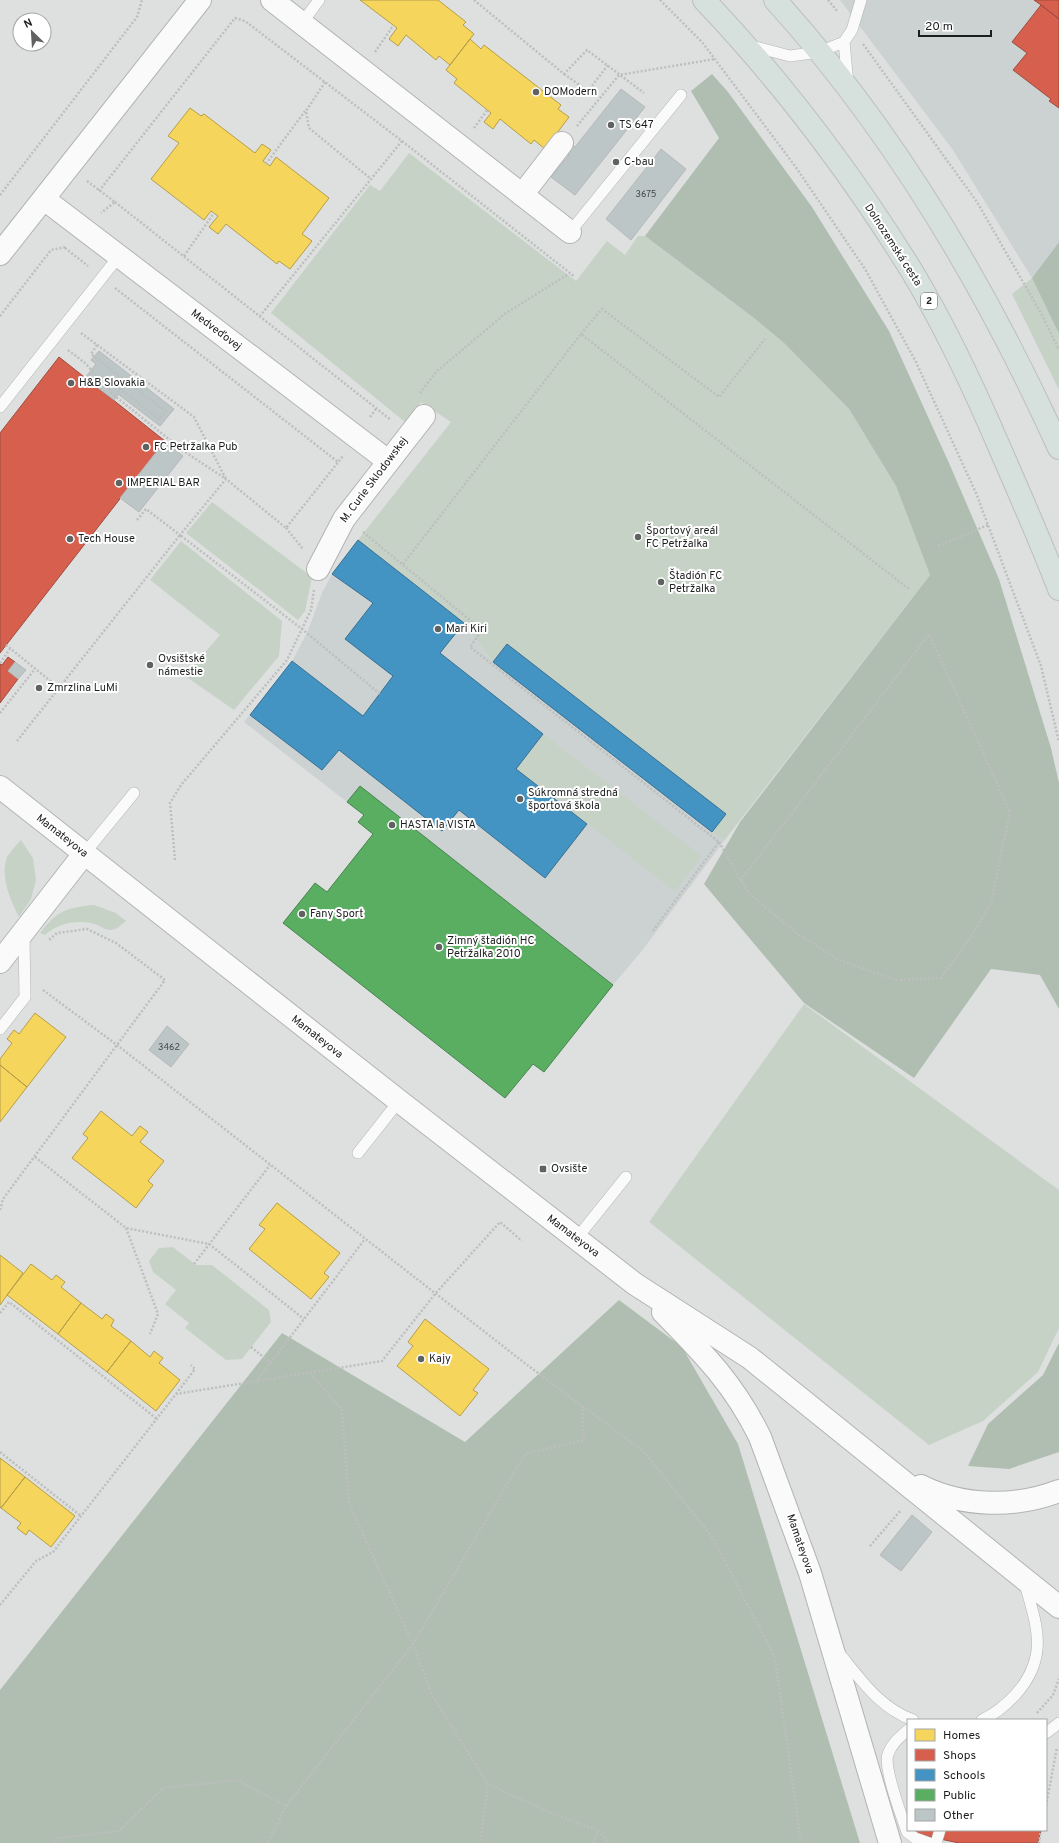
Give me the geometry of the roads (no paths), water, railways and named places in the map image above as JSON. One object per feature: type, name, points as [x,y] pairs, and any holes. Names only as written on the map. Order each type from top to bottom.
[{"type":"main road","name":"Dolnozemská cesta","points":[[704,0],[745,44],[828,148],[913,273],[941,323],[978,398],[1044,550],[1059,589]]},
{"type":"main road","points":[[775,0],[849,90],[926,200],[982,294],[1025,375],[1059,448]]},
{"type":"street","points":[[0,254],[200,0]]},
{"type":"street","points":[[272,0],[570,232]]},
{"type":"street","points":[[522,195],[562,143]]},
{"type":"street","name":"Medveďovej","points":[[44,199],[388,461]]},
{"type":"street","name":"M. Curie Sklodowskej","points":[[318,569],[344,519],[388,461],[421,406]]},
{"type":"street","name":"Mamateyova","points":[[0,787],[399,1101],[636,1284],[750,1358],[1059,1607]]},
{"type":"street","points":[[0,962],[84,854]]},
{"type":"street","name":"Mamateyova","points":[[636,1284],[712,1363],[731,1387],[750,1416],[763,1444],[798,1538],[890,1843]]},
{"type":"street","points":[[893,1472],[938,1494],[971,1501],[1005,1502],[1047,1495],[1059,1491]]},
{"type":"lane","points":[[302,23],[319,0]]},
{"type":"lane","points":[[745,44],[790,56],[819,52],[844,42],[852,30],[861,0]]},
{"type":"lane","points":[[844,42],[849,90]]},
{"type":"lane","points":[[570,232],[681,95]]},
{"type":"lane","points":[[0,407],[120,256]]},
{"type":"lane","points":[[84,854],[134,793]]},
{"type":"lane","points":[[0,1029],[25,997],[23,975],[24,932]]},
{"type":"lane","points":[[358,1153],[399,1101]]},
{"type":"lane","points":[[577,1238],[626,1178]]},
{"type":"lane","points":[[984,1719],[1008,1703],[1027,1682],[1035,1665],[1038,1650],[1035,1619],[1024,1578]]},
{"type":"lane","points":[[830,1642],[873,1695],[898,1714],[910,1719]]},
{"type":"lane","points":[[1047,1732],[1059,1723]]},
{"type":"lane","points":[[907,1731],[896,1740],[887,1755],[888,1771],[907,1832],[915,1838],[930,1843]]},
{"type":"lane","points":[[936,1843],[940,1831]]},
{"type":"place","name":"DOModern","points":[[536,92]]},
{"type":"place","name":"TS 647","points":[[611,125]]},
{"type":"place","name":"C-bau","points":[[616,162]]},
{"type":"place","name":"H&B Slovakia","points":[[71,383]]},
{"type":"place","name":"FC Petržalka Pub","points":[[146,447]]},
{"type":"place","name":"IMPERIAL BAR","points":[[119,483]]},
{"type":"place","name":"Športový areál FC Petržalka","points":[[638,537]]},
{"type":"place","name":"Tech House","points":[[70,539]]},
{"type":"place","name":"Štadión FC Petržalka","points":[[661,582]]},
{"type":"place","name":"Mari Kiri","points":[[438,629]]},
{"type":"place","name":"Ovsištské námestie","points":[[150,665]]},
{"type":"place","name":"Zmrzlina LuMi","points":[[39,688]]},
{"type":"place","name":"Súkromná stredná športová škola","points":[[520,799]]},
{"type":"place","name":"HASTA la VISTA","points":[[392,825]]},
{"type":"place","name":"Fany Sport","points":[[302,914]]},
{"type":"place","name":"Zimný štadión HC Petržalka 2010","points":[[439,947]]},
{"type":"place","name":"Ovsište","points":[[543,1169]]},
{"type":"place","name":"Kajy","points":[[421,1359]]}]
